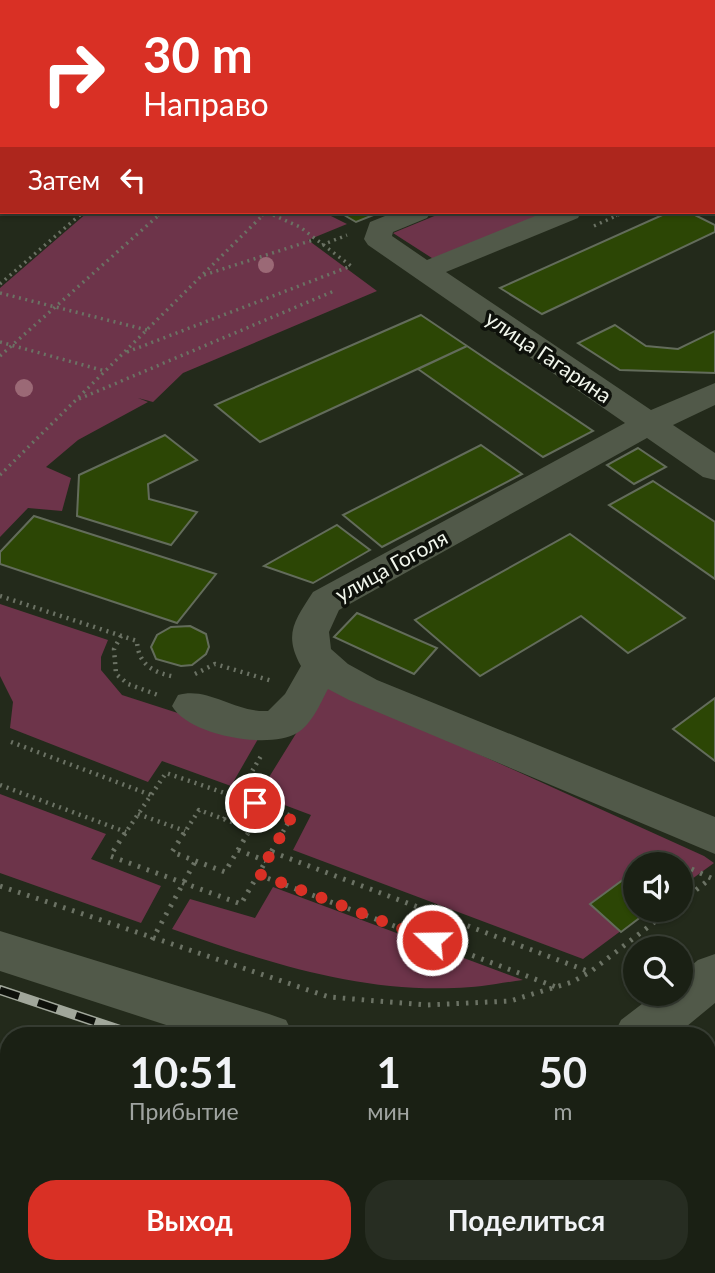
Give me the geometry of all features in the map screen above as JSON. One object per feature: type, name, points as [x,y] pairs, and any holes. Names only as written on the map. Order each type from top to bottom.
[{"type":"street","name":"улица Гагарина","points":[[412,214],[380,228],[378,239],[715,469]]},
{"type":"street","points":[[424,271],[563,214]]},
{"type":"street","name":"улица Гоголя","points":[[313,678],[316,660],[309,644],[310,627],[326,601],[648,424],[715,393]]},
{"type":"street","points":[[188,686],[252,725],[268,727],[281,723],[291,714],[313,678],[363,690],[715,836]]},
{"type":"street","points":[[0,951],[241,1027]]},
{"type":"street","points":[[654,1024],[715,975]]},
{"type":"path","points":[[0,284],[82,214]]},
{"type":"path","points":[[0,356],[161,214]]},
{"type":"path","points":[[0,475],[264,214]]},
{"type":"path","points":[[122,354],[351,266],[313,240],[300,227],[271,214]]},
{"type":"path","points":[[201,276],[313,240]]},
{"type":"path","points":[[75,401],[334,290]]},
{"type":"path","points":[[0,293],[147,330]]},
{"type":"path","points":[[0,342],[105,371]]},
{"type":"path","points":[[0,596],[137,641],[136,652],[149,669],[188,686]]},
{"type":"path","points":[[121,636],[114,649],[116,674],[128,684],[188,686],[215,664],[313,678]]},
{"type":"path","points":[[11,742],[151,795]]},
{"type":"path","points":[[166,773],[292,816],[242,904],[110,856],[151,795],[166,773]]},
{"type":"path","points":[[0,785],[126,832]]},
{"type":"path","points":[[224,819],[236,797]]},
{"type":"path","points":[[199,810],[251,829],[225,872],[172,852],[186,831],[199,810]]},
{"type":"path","points":[[138,814],[186,831]]},
{"type":"path","points":[[238,849],[266,861]]},
{"type":"path","points":[[272,852],[590,972]]},
{"type":"path","points":[[152,940],[196,860]]},
{"type":"path","points":[[259,874],[556,987]]},
{"type":"path","points":[[693,892],[711,878]]},
{"type":"path","points":[[0,886],[152,940],[329,997],[427,1005],[510,1002],[556,987],[590,972],[655,922]]},
{"type":"shaded area","points":[[86,214],[327,214],[347,224],[308,240],[377,291],[183,373],[153,402],[138,398],[148,402],[78,440],[46,467],[71,478],[62,511],[28,508],[0,537],[0,288]]},
{"type":"shaded area","points":[[439,214],[543,214],[435,260],[393,233]]},
{"type":"shaded area","points":[[0,604],[108,640],[101,657],[101,670],[122,695],[258,739],[231,786],[162,761],[148,782],[10,728],[13,702],[0,676]]},
{"type":"shaded area","points":[[326,685],[704,856],[714,863],[693,878],[693,852],[623,852],[623,922],[633,922],[583,959],[293,850],[311,815],[258,795]]},
{"type":"shaded area","points":[[0,794],[106,834],[91,859],[161,886],[141,923],[0,873]]},
{"type":"shaded area","points":[[273,887],[523,980],[463,988],[417,988],[346,980],[275,963],[172,929],[190,899],[255,918]]},
{"type":"building","points":[[342,214],[376,214],[356,222]]},
{"type":"building","points":[[665,214],[693,214],[715,225],[715,232],[542,314],[500,288]]},
{"type":"building","points":[[421,315],[467,346],[260,442],[215,405]]},
{"type":"building","points":[[615,325],[646,346],[678,349],[715,331],[715,373],[620,370],[578,343]]},
{"type":"building","points":[[467,346],[593,431],[543,457],[418,369]]},
{"type":"building","points":[[165,435],[197,460],[148,484],[149,499],[197,512],[171,545],[77,516],[79,475]]},
{"type":"building","points":[[481,445],[522,474],[382,547],[343,515]]},
{"type":"building","points":[[638,448],[666,467],[634,484],[607,465]]},
{"type":"building","points":[[653,481],[715,522],[715,579],[609,505]]},
{"type":"building","points":[[34,516],[216,574],[177,623],[0,564],[0,552]]},
{"type":"building","points":[[337,525],[370,550],[313,583],[264,566]]},
{"type":"building","points":[[570,534],[685,618],[628,653],[581,616],[480,676],[415,620]]},
{"type":"building","points":[[357,613],[437,648],[414,674],[334,637]]},
{"type":"building","points":[[190,626],[206,634],[209,647],[206,654],[192,665],[181,666],[156,659],[151,647],[157,635],[171,627]]},
{"type":"building","points":[[715,698],[715,761],[673,729]]},
{"type":"building","points":[[623,880],[623,922],[634,922],[621,932],[590,904]]},
{"type":"railway","points":[[0,990],[111,1027]]},
{"type":"route","points":[[255,803],[292,816],[259,874],[432,940]]}]
